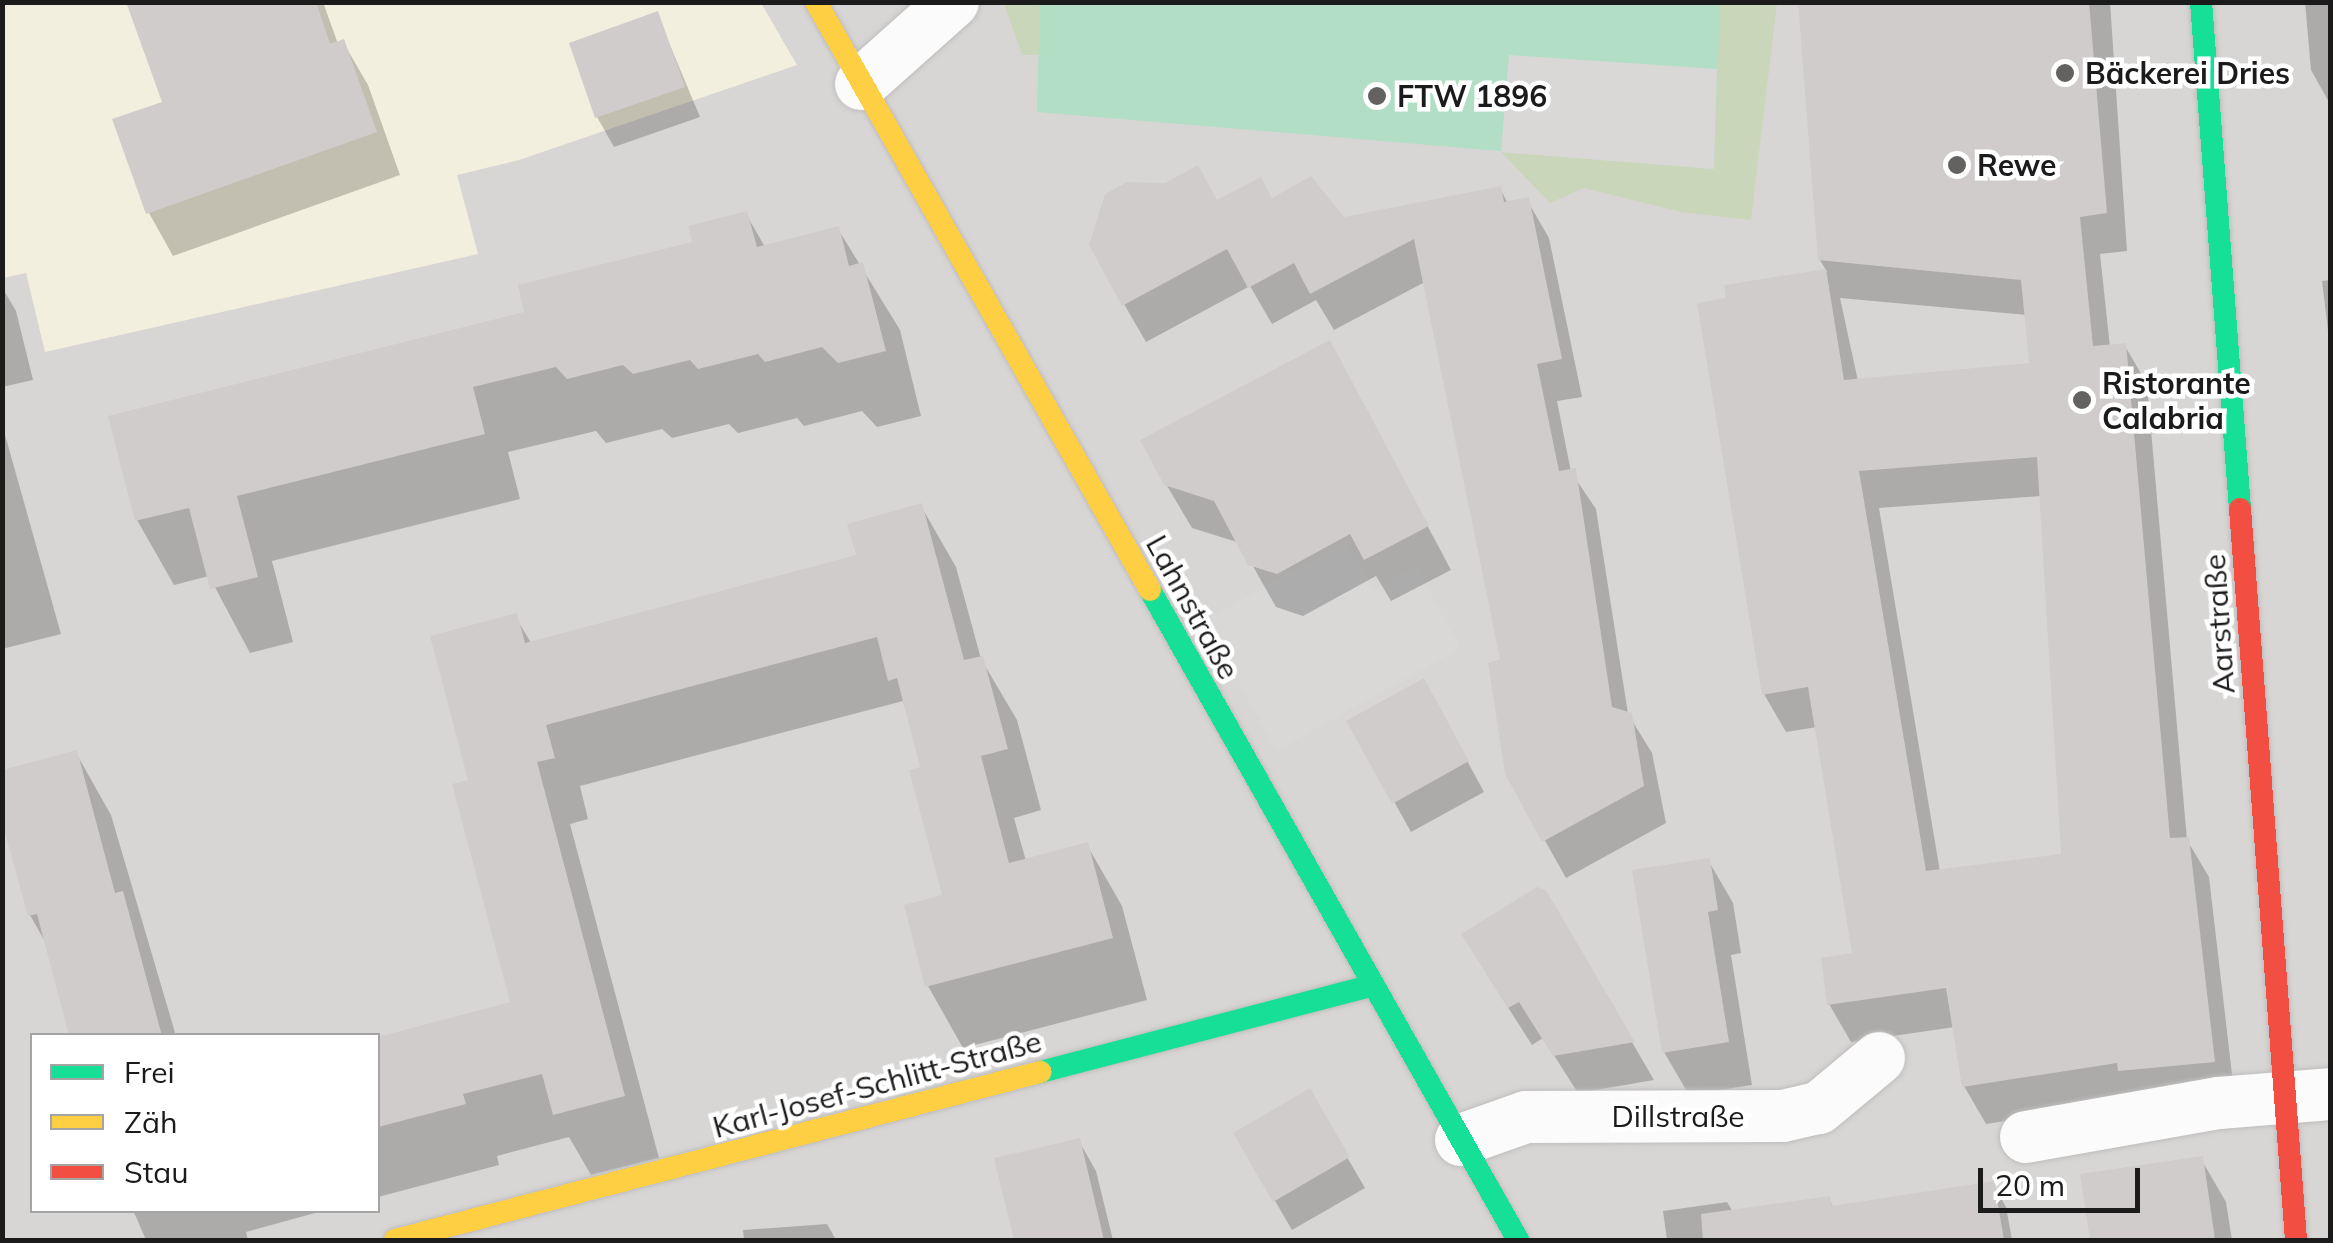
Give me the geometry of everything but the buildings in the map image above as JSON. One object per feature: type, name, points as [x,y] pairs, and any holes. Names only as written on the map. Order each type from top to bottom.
[{"type":"street","name":"Lahnstraße","points":[[816,2],[1518,1240]]},
{"type":"street","points":[[861,84],[954,2]]},
{"type":"street","name":"Aarstraße","points":[[2202,2],[2308,1094],[2296,1240]]},
{"type":"street","name":"Karl-Josef-Schlitt-Straße","points":[[396,1240],[1373,985]]},
{"type":"street","name":"Dillstraße","points":[[1462,1140],[1526,1116],[1782,1116],[1819,1108],[1879,1058]]},
{"type":"street","points":[[2026,1137],[2308,1094]]},
{"type":"shaded area","points":[[2,3],[2330,3],[2330,1240],[3,1240]]},
{"type":"shaded area","points":[[2,3],[761,3],[797,65],[519,160],[457,175],[478,254],[45,352],[26,273],[3,278]]},
{"type":"shaded area","points":[[1509,55],[1717,69],[1714,169],[1501,152]]},
{"type":"shaded area","points":[[1346,542],[1373,591],[1416,567],[1460,648],[1277,750],[1204,621]]},
{"type":"green space","points":[[1004,3],[1085,3],[1081,55],[1022,55]]},
{"type":"green space","name":"FTW 1896","points":[[1040,3],[1720,3],[1714,169],[1037,112]]},
{"type":"green space","points":[[1675,3],[1777,3],[1751,220],[1681,212],[1584,188],[1550,203],[1501,152],[1713,169]]},
{"type":"traffic: fast","points":[[2201,2],[2240,509]]},
{"type":"traffic: fast","points":[[1150,590],[1518,1240]]},
{"type":"traffic: fast","points":[[1040,1072],[1373,985]]},
{"type":"traffic: slow","points":[[816,2],[1150,590]]},
{"type":"traffic: slow","points":[[395,1240],[1040,1072]]},
{"type":"traffic: jam","points":[[2240,509],[2296,1240]]},
{"type":"place","name":"Bäckerei Dries","points":[[2065,73]]},
{"type":"place","name":"FTW 1896","points":[[1377,96]]},
{"type":"place","name":"Rewe","points":[[1957,165]]},
{"type":"place","name":"Ristorante Calabria","points":[[2082,400]]}]
